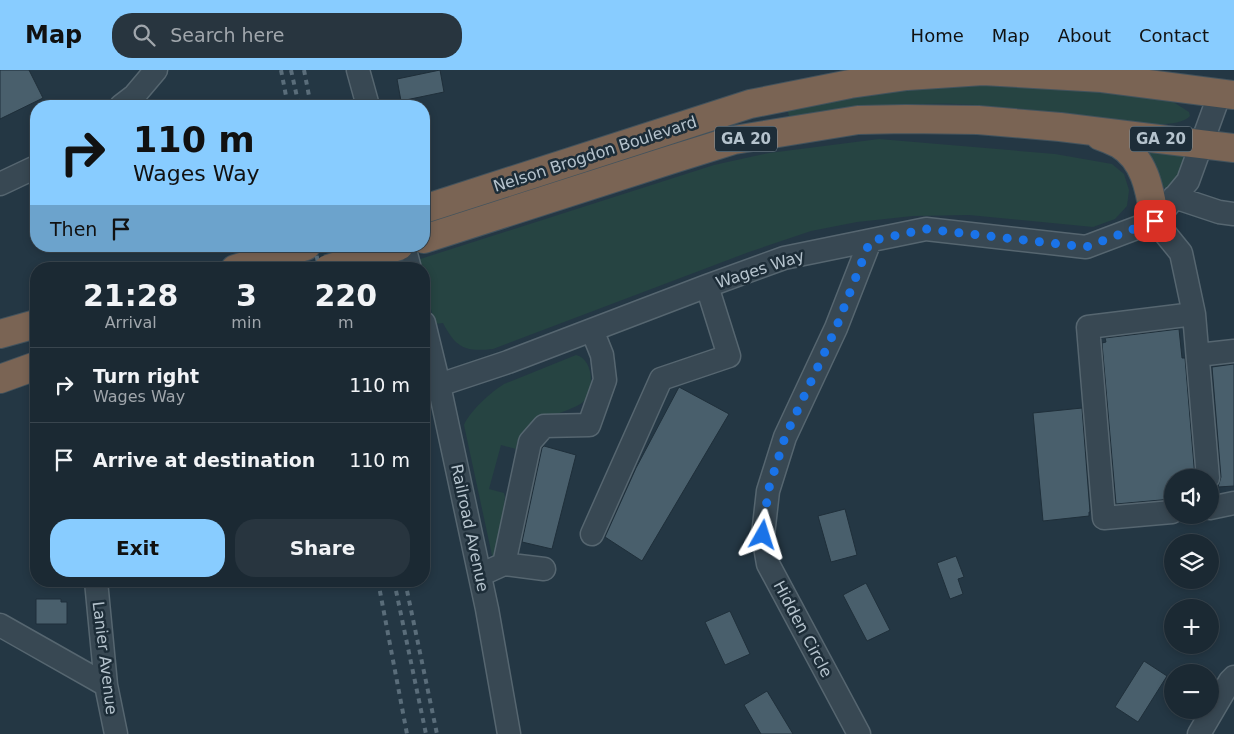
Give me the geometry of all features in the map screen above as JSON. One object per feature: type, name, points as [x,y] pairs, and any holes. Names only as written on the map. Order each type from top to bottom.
[{"type":"highway","name":"Nelson Brogdon Boulevard","points":[[430,207],[750,104],[857,77],[907,76],[975,71],[1102,78],[1227,94]]},
{"type":"highway","name":"Nelson Brogdon Boulevard","points":[[430,236],[734,140],[858,120],[978,120],[1088,130],[1234,148]]},
{"type":"highway","points":[[1088,130],[1120,144],[1134,157],[1145,175],[1155,221]]},
{"type":"highway","points":[[257,262],[288,252]]},
{"type":"highway","points":[[350,262],[380,252]]},
{"type":"highway","points":[[0,334],[30,326]]},
{"type":"highway","points":[[0,379],[30,368]]},
{"type":"street","points":[[129,100],[156,70]]},
{"type":"street","points":[[358,70],[366,100]]},
{"type":"street","points":[[1207,469],[1194,314],[1181,253],[1155,221],[1188,181],[1201,144],[1227,94]]},
{"type":"street","points":[[0,184],[30,170]]},
{"type":"street","points":[[1174,197],[1219,212],[1234,214]]},
{"type":"street","name":"Wages Way","points":[[439,385],[508,362],[784,258],[926,229],[1086,247],[1155,221]]},
{"type":"street","name":"Hidden Circle","points":[[859,734],[768,564],[763,535],[768,491],[785,437],[836,328],[870,241]]},
{"type":"street","points":[[592,534],[661,379],[729,356],[707,286]]},
{"type":"street","points":[[1164,513],[1104,518],[1088,327],[1194,314]]},
{"type":"street","points":[[504,564],[530,442],[544,426],[589,426],[605,380],[602,355],[592,330]]},
{"type":"street","name":"Railroad Avenue","points":[[430,348],[488,609],[509,734]]},
{"type":"street","points":[[1198,355],[1234,351]]},
{"type":"street","points":[[1219,506],[1234,503]]},
{"type":"street","points":[[480,574],[504,564],[544,569]]},
{"type":"street","name":"Lanier Avenue","points":[[97,587],[106,685],[116,734]]},
{"type":"street","points":[[0,625],[106,685]]},
{"type":"street","points":[[1198,734],[1234,677]]},
{"type":"green space","points":[[1032,83],[1167,98],[1189,112],[1190,116],[1182,121],[1170,124],[1141,124],[1005,107],[915,104],[789,117],[787,107],[904,87]]},
{"type":"green space","points":[[879,139],[1055,154],[1112,164],[1124,174],[1129,190],[1127,206],[1115,219],[1093,227],[969,215],[913,216],[857,222],[811,231],[749,252],[493,349],[468,349],[452,338],[443,323],[435,324],[430,305],[430,262],[418,262],[417,260],[714,165],[769,153]]},
{"type":"green space","points":[[1144,152],[1185,156],[1187,158],[1170,191],[1160,185]]},
{"type":"green space","points":[[576,355],[586,362],[591,376],[590,391],[583,402],[530,426],[520,436],[516,449],[501,445],[489,489],[504,493],[505,497],[496,557],[493,560],[464,425],[481,402],[504,384]]},
{"type":"building","points":[[0,70],[29,70],[43,98],[30,100],[30,104],[0,119]]},
{"type":"building","points":[[440,70],[444,92],[401,100],[397,79]]},
{"type":"building","points":[[1179,329],[1182,358],[1185,358],[1194,469],[1164,469],[1164,500],[1116,504],[1102,343],[1106,342],[1105,338]]},
{"type":"building","points":[[1234,364],[1234,486],[1219,487],[1221,477],[1212,367]]},
{"type":"building","points":[[679,387],[729,414],[642,561],[605,537],[636,468]]},
{"type":"building","points":[[1082,408],[1089,516],[1043,521],[1033,413]]},
{"type":"building","points":[[544,446],[576,455],[552,549],[522,542],[542,448]]},
{"type":"building","points":[[845,509],[857,555],[831,562],[818,516]]},
{"type":"building","points":[[956,556],[964,577],[958,579],[963,594],[950,599],[937,563]]},
{"type":"building","points":[[866,583],[890,630],[867,641],[843,595]]},
{"type":"building","points":[[36,599],[61,599],[61,602],[67,602],[67,624],[36,624]]},
{"type":"building","points":[[730,611],[750,654],[725,665],[705,622]]},
{"type":"building","points":[[1144,661],[1164,674],[1164,681],[1138,722],[1115,707]]},
{"type":"building","points":[[767,691],[793,734],[761,734],[744,705]]},
{"type":"railway","points":[[281,70],[287,100]]},
{"type":"railway","points":[[291,70],[298,100]]},
{"type":"railway","points":[[304,70],[310,100]]},
{"type":"railway","points":[[316,252],[318,262]]},
{"type":"railway","points":[[328,252],[330,262]]},
{"type":"railway","points":[[340,252],[342,262]]},
{"type":"railway","points":[[379,587],[407,734]]},
{"type":"railway","points":[[395,587],[426,734]]},
{"type":"railway","points":[[406,587],[437,734]]},
{"type":"route","points":[[763,535],[768,491],[785,437],[836,328],[870,241],[926,229],[1086,247],[1155,221]]}]
